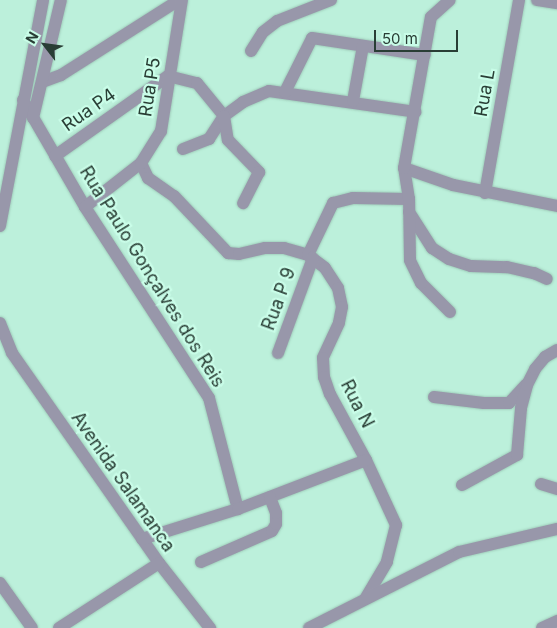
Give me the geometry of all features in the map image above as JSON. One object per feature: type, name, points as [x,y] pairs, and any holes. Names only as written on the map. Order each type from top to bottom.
[{"type":"street","points":[[0,222],[43,0]]},
{"type":"street","points":[[42,82],[61,75],[180,0]]},
{"type":"street","name":"Rua P5","points":[[85,208],[141,162],[161,131],[180,0]]},
{"type":"street","points":[[251,51],[263,32],[277,21],[331,0]]},
{"type":"street","points":[[450,0],[431,17],[416,112],[404,168],[409,206],[410,260],[414,273],[450,312]]},
{"type":"street","name":"Rua L","points":[[485,192],[519,0]]},
{"type":"street","points":[[537,0],[557,3]]},
{"type":"street","points":[[33,118],[63,2]]},
{"type":"street","points":[[285,92],[312,38],[425,56]]},
{"type":"street","points":[[353,101],[363,46]]},
{"type":"street","points":[[168,76],[197,84],[224,116],[228,140],[259,172],[243,203]]},
{"type":"street","name":"Rua P4","points":[[55,156],[168,76]]},
{"type":"street","points":[[183,149],[209,139],[224,116],[244,102],[269,91],[353,101],[416,112]]},
{"type":"street","name":"Rua Paulo Gonçalves dos Reis","points":[[23,100],[85,208],[209,398],[238,510]]},
{"type":"street","name":"Rua N","points":[[141,162],[148,178],[174,196],[228,253],[240,254],[265,248],[284,248],[311,256],[325,268],[338,288],[342,307],[339,323],[323,358],[324,377],[330,394],[366,460],[396,525],[387,562],[365,599]]},
{"type":"street","points":[[404,168],[452,185],[557,206]]},
{"type":"street","name":"Rua P 9","points":[[278,353],[311,256],[333,202],[353,198],[409,206]]},
{"type":"street","points":[[409,206],[432,248],[449,259],[471,266],[516,269],[534,273],[548,279]]},
{"type":"street","name":"Avenida Salamanca","points":[[0,323],[6,353],[159,563],[210,628]]},
{"type":"street","points":[[462,485],[517,455],[521,408],[527,385],[535,369],[545,357],[557,350]]},
{"type":"street","points":[[434,397],[484,403],[510,403],[527,385]]},
{"type":"street","points":[[142,539],[238,510],[366,460]]},
{"type":"street","points":[[541,484],[557,489]]},
{"type":"street","points":[[200,562],[272,531],[276,524],[276,513],[270,497]]},
{"type":"street","points":[[309,628],[459,552],[557,529]]},
{"type":"street","points":[[59,628],[159,563]]},
{"type":"street","points":[[0,583],[32,628]]},
{"type":"street","points":[[542,628],[557,621]]}]
